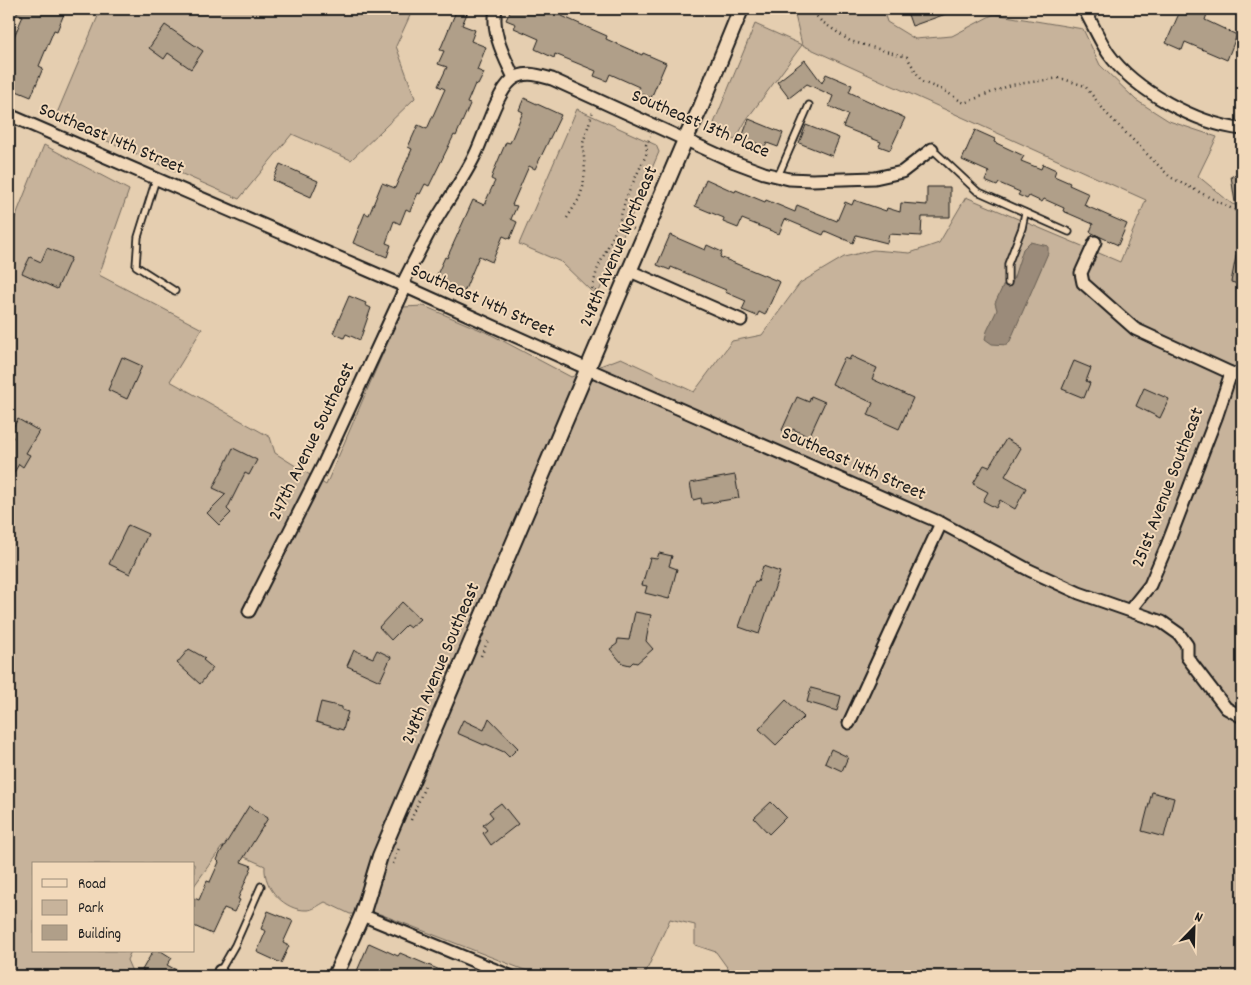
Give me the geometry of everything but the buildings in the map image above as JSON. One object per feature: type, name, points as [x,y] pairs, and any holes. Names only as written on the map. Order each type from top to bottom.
[{"type":"street","points":[[496,9],[494,20],[497,38],[514,78]]},
{"type":"street","name":"248th Avenue Northeast","points":[[588,369],[685,140],[701,107],[741,9]]},
{"type":"street","points":[[1084,9],[1108,53],[1134,81],[1170,104],[1202,120],[1242,129]]},
{"type":"street","name":"Southeast 13th Place","points":[[514,78],[521,74],[532,74],[552,79],[732,161],[764,173],[789,179],[875,178],[902,172],[932,149]]},
{"type":"street","name":"247th Avenue Southeast","points":[[249,611],[323,465],[404,286],[436,221],[460,185],[476,153],[502,91],[514,78]]},
{"type":"street","name":"Southeast 14th Street","points":[[9,115],[404,286],[588,369],[941,523],[1029,570],[1079,593],[1162,622],[1179,634],[1187,644],[1187,657],[1226,708],[1242,717]]},
{"type":"street","points":[[1095,242],[1082,273],[1083,283],[1135,329],[1237,375]]},
{"type":"street","points":[[630,272],[741,320]]},
{"type":"street","name":"248th Avenue Southeast","points":[[335,976],[362,915],[380,856],[588,369]]},
{"type":"street","name":"251st Avenue Southeast","points":[[1130,610],[1150,585],[1217,415],[1237,375]]},
{"type":"street","name":"Southeast 14th Street","points":[[849,723],[941,523]]},
{"type":"street","points":[[362,915],[510,976]]},
{"type":"lane","points":[[778,176],[809,105]]},
{"type":"lane","points":[[932,149],[978,191],[1069,232]]},
{"type":"lane","points":[[156,179],[138,237],[136,266],[175,291]]},
{"type":"lane","points":[[1008,283],[1008,264],[1022,228],[1025,213]]},
{"type":"lane","points":[[221,974],[261,886]]},
{"type":"path","points":[[810,9],[822,21],[850,42],[907,57],[922,82],[943,90],[964,104],[1011,85],[1060,78],[1085,86],[1107,114],[1170,176],[1242,214]]},
{"type":"path","points":[[567,218],[579,199],[583,187],[583,143],[597,100]]},
{"type":"path","points":[[618,300],[592,290],[593,283],[619,223],[626,198],[646,156],[646,145],[656,126]]},
{"type":"green space","points":[[101,9],[413,9],[396,46],[415,98],[351,160],[292,134],[239,199],[55,118]]},
{"type":"green space","points":[[800,9],[883,9],[887,22],[915,39],[952,36],[994,14],[1083,29],[1100,65],[1136,100],[1169,121],[1217,137],[1198,176],[1232,204],[1242,207],[1242,976],[736,976],[729,970],[716,952],[695,945],[695,925],[670,919],[644,976],[540,976],[380,914],[350,914],[325,902],[309,910],[291,907],[277,897],[272,890],[265,874],[265,866],[222,847],[195,885],[195,862],[32,862],[32,952],[131,952],[127,960],[133,974],[131,976],[9,976],[9,233],[44,145],[129,190],[99,275],[202,329],[170,381],[270,437],[275,453],[326,485],[403,307],[424,306],[490,334],[571,377],[621,358],[694,392],[732,341],[762,335],[800,283],[844,257],[873,250],[910,253],[939,243],[966,197],[1120,262],[1146,200],[802,45],[795,15]]},
{"type":"green space","points":[[755,24],[802,45],[747,119],[735,140],[719,133],[714,123]]},
{"type":"green space","points":[[577,109],[656,145],[659,152],[598,294],[592,292],[561,262],[519,244]]},
{"type":"shaded area","points":[[1030,242],[1048,246],[1048,253],[1010,341],[1007,345],[992,344],[985,339],[997,310],[995,303],[1004,284],[1012,283],[1023,249]]}]
